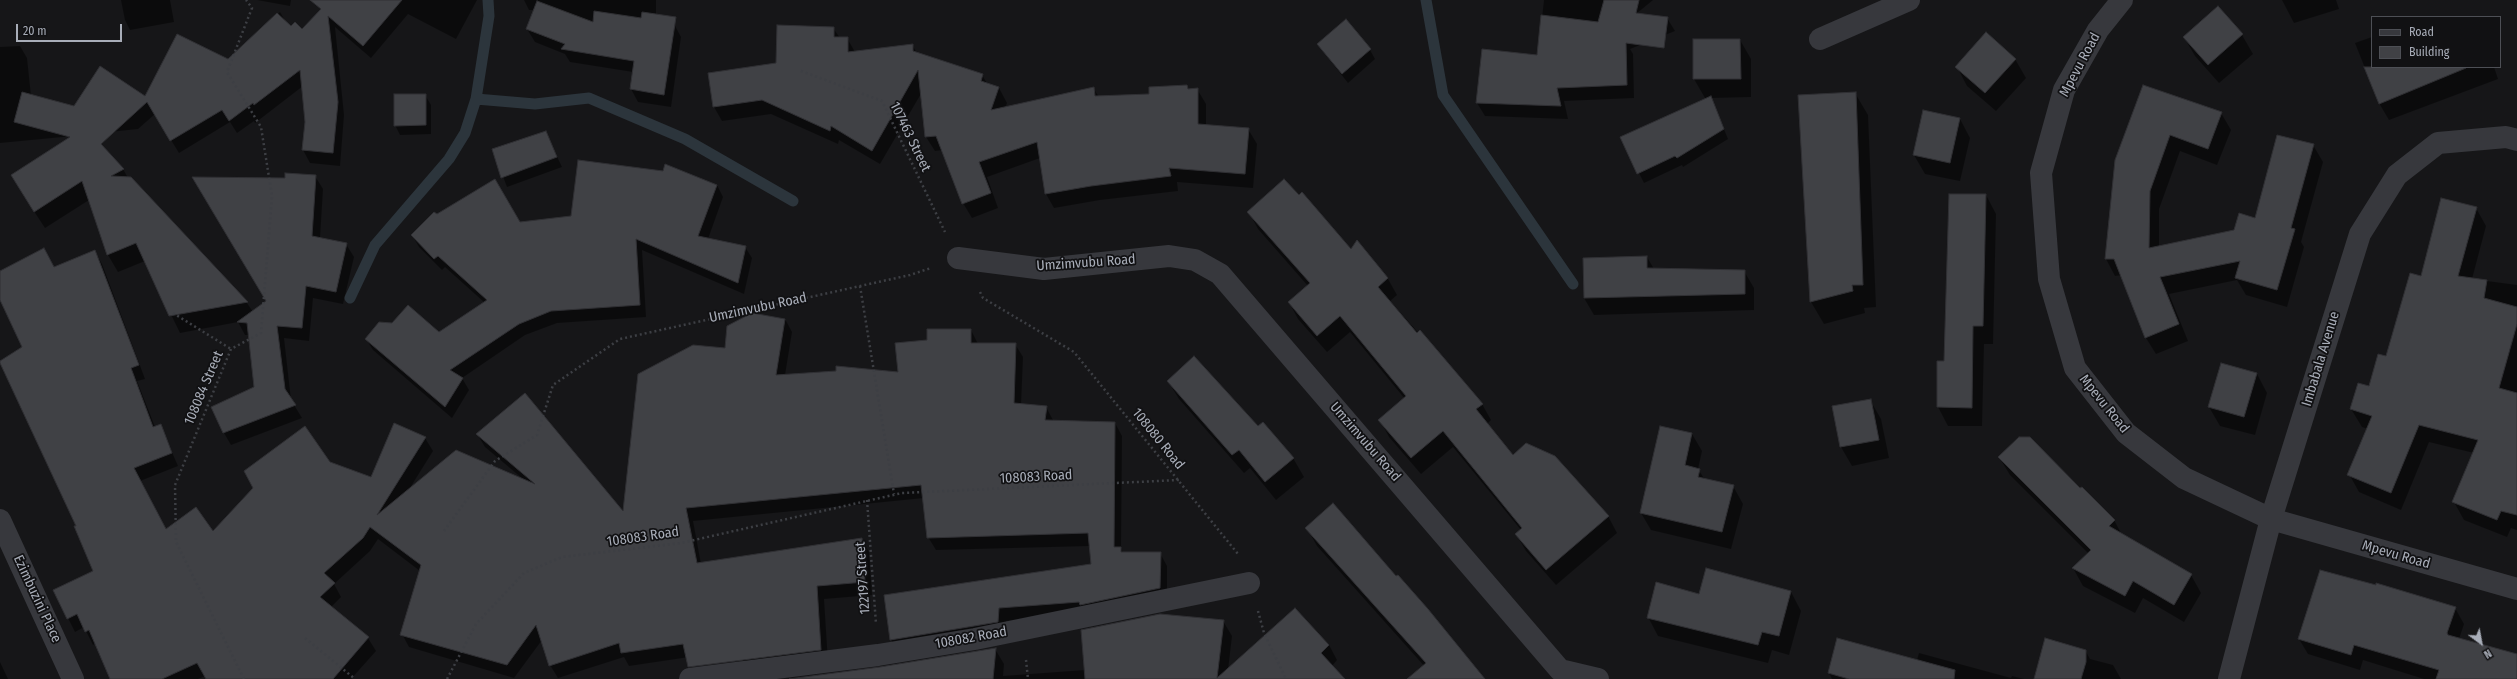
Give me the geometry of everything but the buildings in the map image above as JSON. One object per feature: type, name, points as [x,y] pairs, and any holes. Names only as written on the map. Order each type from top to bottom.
[{"type":"street","points":[[1820,39],[1909,0]]},
{"type":"street","name":"Mpevu Road","points":[[2122,0],[2098,30],[2064,90],[2041,173],[2049,279],[2075,368],[2126,433],[2184,478],[2271,519],[2517,589]]},
{"type":"street","name":"Imbabala Avenue","points":[[2229,679],[2271,519],[2360,234],[2397,175],[2438,143],[2506,136],[2517,140]]},
{"type":"street","name":"Umzimvubu Road","points":[[958,258],[1044,269],[1169,256],[1195,260],[1220,274],[1562,675],[1598,679]]},
{"type":"street","name":"Ezimbuzini Place","points":[[0,520],[73,679]]},
{"type":"street","name":"108082 Road","points":[[690,679],[878,655],[975,639],[1249,583]]},
{"type":"path","name":"108084 Street","points":[[244,679],[176,542],[175,485],[231,349],[261,333],[272,196],[261,127],[227,72],[252,8],[246,0]]},
{"type":"path","name":"107463 Street","points":[[801,71],[882,101],[958,258]]},
{"type":"path","name":"Umzimvubu Road","points":[[444,531],[495,461],[537,435],[554,385],[620,338],[910,275],[958,258]]},
{"type":"path","name":"108080 Road","points":[[958,258],[983,298],[1074,352],[1237,552],[1249,583],[1264,633],[1286,679]]},
{"type":"path","points":[[860,286],[894,494]]},
{"type":"path","points":[[174,313],[231,349]]},
{"type":"path","name":"108083 Road","points":[[447,679],[476,624],[524,573],[562,557],[681,543],[894,494],[1179,480]]},
{"type":"path","name":"122197 Street","points":[[867,500],[878,655]]},
{"type":"path","points":[[305,638],[355,679]]},
{"type":"waterway","points":[[350,298],[375,245],[449,159],[465,133],[476,99],[489,16],[488,0]]},
{"type":"waterway","points":[[1426,0],[1443,95],[1573,284]]},
{"type":"waterway","points":[[476,99],[535,104],[589,98],[685,139],[793,201]]}]
